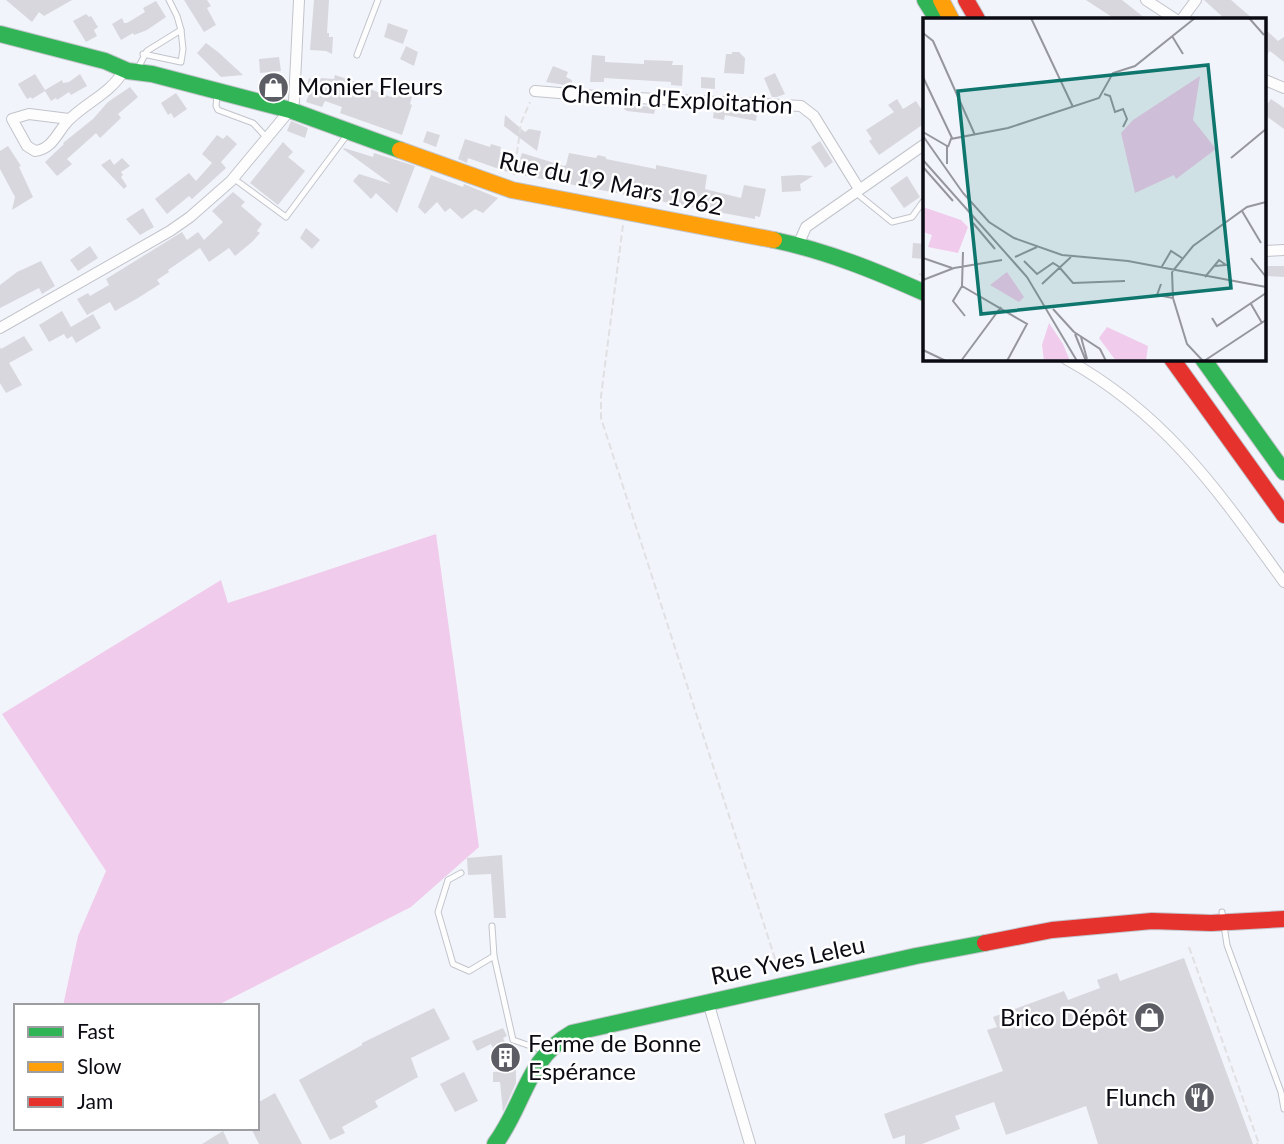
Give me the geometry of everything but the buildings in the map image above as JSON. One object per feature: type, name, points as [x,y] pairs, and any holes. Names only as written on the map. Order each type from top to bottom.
[{"type":"main road","points":[[925,0],[936,18]]},
{"type":"main road","points":[[941,0],[950,18]]},
{"type":"main road","points":[[966,0],[976,18]]},
{"type":"main road","name":"Rue du 19 Mars 1962","points":[[0,34],[105,61],[130,71],[152,74],[290,110],[512,190],[798,245],[861,264],[923,292]]},
{"type":"main road","points":[[1173,360],[1284,515]]},
{"type":"main road","points":[[1204,360],[1284,472]]},
{"type":"main road","name":"Rue Yves Leleu","points":[[495,1144],[510,1125],[534,1068],[545,1051],[554,1042],[572,1033],[783,985],[1052,930],[1222,917],[1284,908]]},
{"type":"main road","name":"Rue Yves Leleu","points":[[1222,917],[1284,919]]},
{"type":"street","points":[[0,328],[170,231],[218,194],[233,178],[290,110],[294,97],[299,0]]},
{"type":"street","points":[[1146,0],[1173,18]]},
{"type":"street","points":[[1183,18],[1196,0]]},
{"type":"street","points":[[69,119],[29,114],[12,119],[27,146],[35,151],[44,149],[55,140],[69,119],[130,71]]},
{"type":"street","points":[[1266,80],[1284,88]]},
{"type":"street","name":"Chemin d'Exploitation","points":[[535,91],[801,106],[814,116],[857,190]]},
{"type":"street","points":[[253,100],[268,111],[277,125]]},
{"type":"street","points":[[798,245],[806,227],[923,145]]},
{"type":"street","points":[[1266,251],[1284,250]]},
{"type":"street","points":[[1068,360],[1116,390],[1171,437],[1214,487],[1284,582]]},
{"type":"street","points":[[708,1002],[750,1144]]},
{"type":"lane","points":[[144,54],[181,62],[181,30],[169,0]]},
{"type":"lane","points":[[356,55],[378,0]]},
{"type":"lane","points":[[130,71],[144,54],[181,30]]},
{"type":"lane","points":[[218,91],[218,110],[248,121],[268,138]]},
{"type":"lane","points":[[233,178],[286,217],[349,132]]},
{"type":"lane","points":[[857,190],[892,222],[912,217],[923,202]]},
{"type":"lane","points":[[461,873],[448,880],[438,912],[453,964],[468,971],[494,956]]},
{"type":"lane","points":[[1222,917],[1227,945],[1281,1092],[1284,1109]]},
{"type":"lane","points":[[492,926],[494,956],[513,1040],[545,1051]]},
{"type":"path","points":[[512,190],[522,123],[535,91]]},
{"type":"path","points":[[625,212],[601,396],[601,418],[783,985]]},
{"type":"path","points":[[1189,947],[1214,1010],[1258,1144],[1264,1142]]},
{"type":"path","points":[[1221,1038],[1226,1036]]},
{"type":"path","points":[[1231,1065],[1235,1063]]},
{"type":"path","points":[[1240,1091],[1244,1089]]},
{"type":"path","points":[[1250,1117],[1254,1116]]},
{"type":"shaded area","points":[[436,534],[479,847],[411,907],[220,1004],[63,1004],[78,936],[106,871],[2,714],[221,580],[228,603]]},
{"type":"traffic: fast","points":[[925,0],[936,18]]},
{"type":"traffic: fast","points":[[0,34],[105,61],[128,71],[152,74],[290,110],[400,150]]},
{"type":"traffic: fast","points":[[774,240],[851,262],[923,292]]},
{"type":"traffic: fast","points":[[1204,360],[1284,472]]},
{"type":"traffic: fast","points":[[495,1144],[535,1069],[557,1044],[572,1033],[985,943]]},
{"type":"traffic: slow","points":[[941,0],[950,18]]},
{"type":"traffic: slow","points":[[400,150],[512,190],[774,240]]},
{"type":"traffic: jam","points":[[966,0],[976,18]]},
{"type":"traffic: jam","points":[[1173,360],[1284,515]]},
{"type":"traffic: jam","points":[[985,943],[1052,930],[1152,921],[1211,923],[1284,919]]},
{"type":"place","name":"Monier Fleurs","points":[[274,87]]},
{"type":"place","name":"Brico Dépôt","points":[[1150,1018]]},
{"type":"place","name":"Ferme de Bonne Espérance","points":[[505,1058]]},
{"type":"place","name":"Flunch","points":[[1199,1098]]}]
